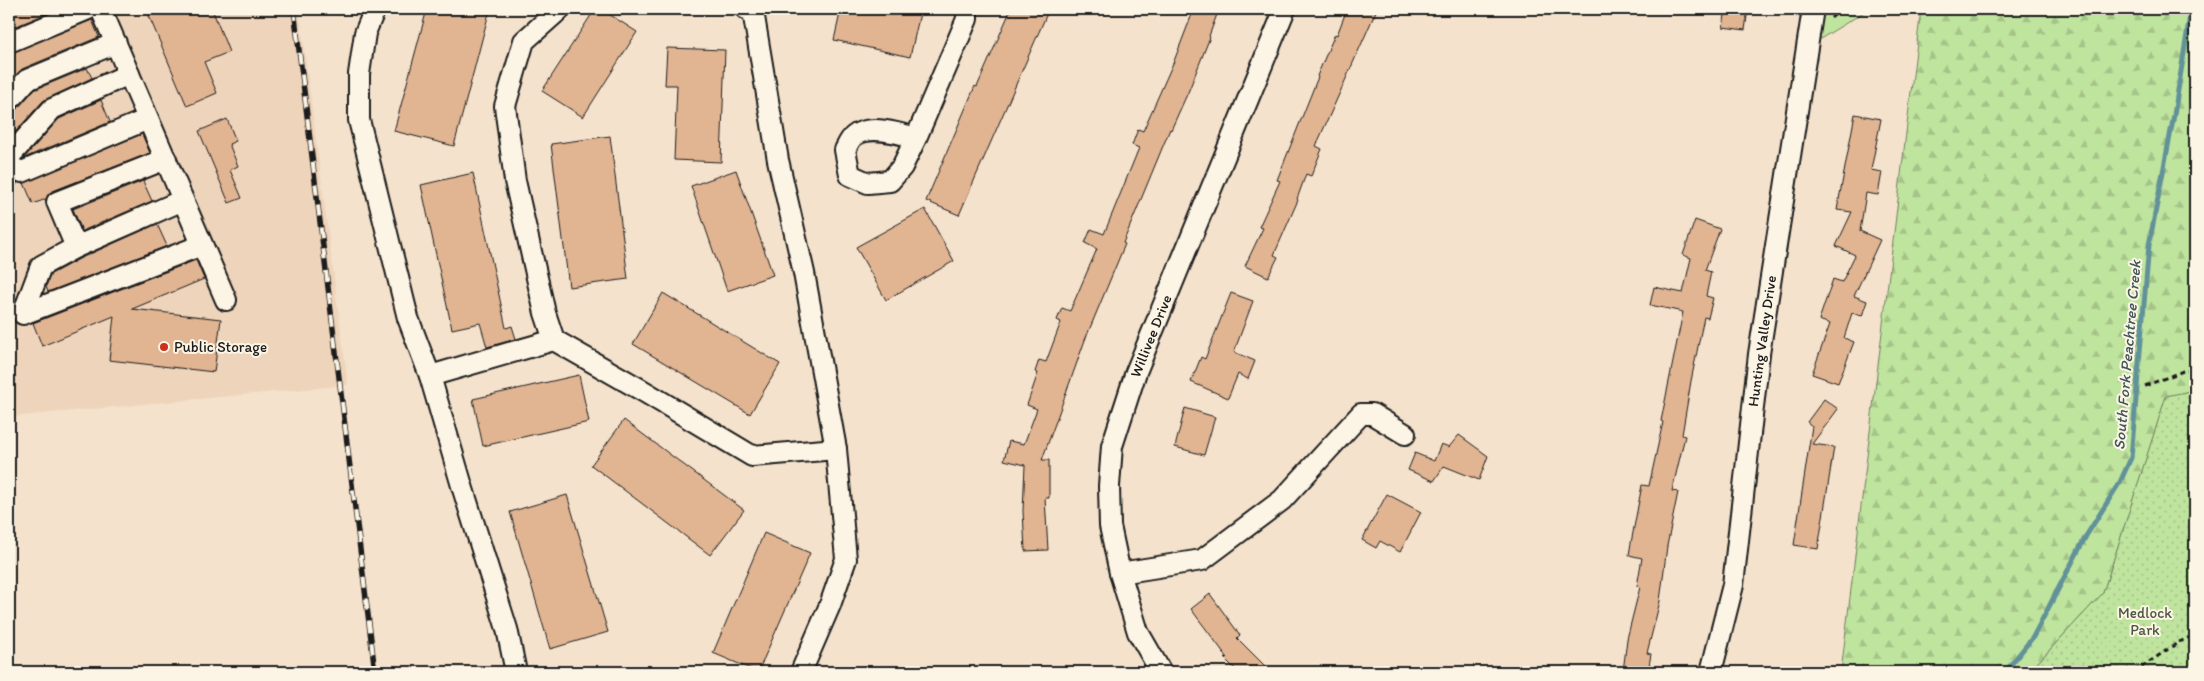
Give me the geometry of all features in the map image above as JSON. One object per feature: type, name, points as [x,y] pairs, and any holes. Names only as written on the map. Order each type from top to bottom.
[{"type":"street","points":[[9,42],[88,9]]},
{"type":"street","points":[[101,9],[226,300]]},
{"type":"street","points":[[375,9],[365,33],[358,74],[359,120],[408,318],[430,376],[507,629],[516,672]]},
{"type":"street","points":[[560,9],[524,41],[504,106],[515,181],[545,313],[554,340],[752,456],[836,449]]},
{"type":"street","points":[[746,9],[753,11],[778,160],[804,273],[836,449],[846,558],[830,605],[801,672]]},
{"type":"street","points":[[916,138],[967,19],[967,9]]},
{"type":"street","name":"Willivee Drive","points":[[1161,672],[1138,632],[1120,573],[1110,526],[1109,486],[1112,446],[1136,372],[1285,9]]},
{"type":"street","name":"Hunting Valley Drive","points":[[1711,672],[1733,585],[1759,354],[1813,9]]},
{"type":"street","points":[[9,100],[27,80],[116,43]]},
{"type":"street","points":[[9,157],[52,109],[129,74]]},
{"type":"street","points":[[9,166],[22,172],[148,119]]},
{"type":"street","points":[[76,247],[57,202],[166,159]]},
{"type":"street","points":[[183,200],[76,247],[40,266],[23,314],[202,245]]},
{"type":"street","points":[[430,376],[554,340]]},
{"type":"street","points":[[1120,573],[1202,560],[1282,500],[1361,414],[1372,414],[1405,434]]},
{"type":"path","points":[[2145,386],[2183,371],[2195,370]]},
{"type":"path","points":[[2134,672],[2179,642],[2195,635]]},
{"type":"shaded area","points":[[9,9],[299,9],[348,385],[9,417]]},
{"type":"green space","points":[[1818,9],[1869,9],[1812,44]]},
{"type":"green space","points":[[1921,9],[2195,9],[2195,390],[2166,397],[2103,593],[2029,672],[1841,672]]},
{"type":"green space","name":"Medlock Park","points":[[2195,390],[2195,672],[2029,672],[2103,593],[2166,396]]},
{"type":"building","points":[[9,9],[58,9],[9,29]]},
{"type":"building","points":[[146,9],[212,9],[229,52],[204,62],[217,93],[187,106]]},
{"type":"building","points":[[427,9],[490,9],[454,146],[394,131]]},
{"type":"building","points":[[595,9],[601,9],[637,32],[583,117],[542,91]]},
{"type":"building","points":[[841,9],[921,9],[910,57],[834,40]]},
{"type":"building","points":[[1011,9],[1049,9],[959,215],[926,201],[975,86],[977,87]]},
{"type":"building","points":[[1194,9],[1219,9],[1189,90],[1170,129],[1123,243],[1125,244],[1085,340],[1042,460],[1049,460],[1049,498],[1045,498],[1048,550],[1025,551],[1023,511],[1025,465],[1004,460],[1009,441],[1024,444],[1037,409],[1027,405],[1038,373],[1035,372],[1039,360],[1046,362],[1061,322],[1057,320],[1062,308],[1070,311],[1097,249],[1085,243],[1091,229],[1104,234],[1139,148],[1132,145],[1138,129],[1143,131],[1174,61]]},
{"type":"building","points":[[1347,9],[1377,9],[1316,146],[1322,149],[1311,176],[1306,174],[1298,200],[1274,255],[1278,257],[1268,277],[1245,266],[1263,228],[1259,227],[1280,181],[1277,180],[1317,76]]},
{"type":"building","points":[[1726,9],[1748,9],[1745,30],[1723,27]]},
{"type":"building","points":[[92,20],[99,37],[22,69],[9,83],[9,54]]},
{"type":"building","points":[[667,48],[725,50],[721,162],[674,160],[677,85],[665,85]]},
{"type":"building","points":[[87,68],[92,78],[43,101],[9,139],[9,112],[18,108],[34,90]]},
{"type":"building","points":[[101,100],[110,122],[24,158],[59,119]]},
{"type":"building","points":[[1855,114],[1881,119],[1871,170],[1882,172],[1878,195],[1866,193],[1860,231],[1880,240],[1854,296],[1867,301],[1862,316],[1852,313],[1844,338],[1854,342],[1838,383],[1812,374],[1830,324],[1819,320],[1833,279],[1842,282],[1855,255],[1836,246],[1852,212],[1837,210]]},
{"type":"building","points":[[227,119],[236,141],[229,144],[238,166],[230,170],[242,198],[229,203],[199,131]]},
{"type":"building","points":[[142,134],[150,153],[53,191],[46,199],[33,204],[24,183]]},
{"type":"building","points":[[610,136],[628,279],[569,287],[551,144]]},
{"type":"building","points":[[736,170],[773,275],[727,291],[691,186]]},
{"type":"building","points":[[473,173],[506,328],[512,326],[516,339],[487,347],[480,323],[452,329],[421,185]]},
{"type":"building","points":[[9,179],[17,183],[9,200]]},
{"type":"building","points":[[143,181],[152,201],[82,231],[73,209]]},
{"type":"building","points":[[925,209],[954,261],[886,300],[856,247]]},
{"type":"building","points":[[1695,220],[1720,229],[1705,270],[1711,272],[1706,296],[1713,298],[1708,318],[1704,317],[1691,381],[1682,435],[1685,436],[1672,491],[1678,492],[1667,546],[1660,601],[1647,653],[1651,654],[1648,672],[1623,672],[1627,639],[1640,587],[1637,586],[1642,558],[1629,555],[1631,543],[1642,485],[1649,486],[1683,312],[1650,305],[1654,287],[1683,293],[1691,258],[1683,255]]},
{"type":"building","points":[[157,224],[167,246],[48,292],[46,286],[51,274],[81,258]]},
{"type":"building","points":[[196,260],[204,279],[132,309],[221,319],[214,372],[109,360],[114,316],[42,346],[33,323]]},
{"type":"building","points":[[663,293],[780,364],[750,414],[633,344]]},
{"type":"building","points":[[1231,293],[1253,301],[1234,352],[1255,361],[1248,379],[1238,374],[1228,398],[1191,382],[1201,357],[1205,359]]},
{"type":"building","points":[[579,375],[589,422],[483,446],[473,399]]},
{"type":"building","points":[[1824,399],[1838,409],[1812,444],[1834,447],[1818,549],[1794,545],[1812,426],[1807,422]]},
{"type":"building","points":[[1185,408],[1215,417],[1204,455],[1175,447]]},
{"type":"building","points":[[624,420],[744,510],[710,555],[591,465]]},
{"type":"building","points":[[1459,435],[1488,456],[1479,480],[1444,466],[1434,481],[1408,470],[1415,453],[1434,461],[1441,444],[1449,447]]},
{"type":"building","points":[[1387,494],[1421,512],[1400,552],[1380,541],[1376,548],[1362,540]]},
{"type":"building","points":[[567,495],[608,632],[550,649],[510,512]]},
{"type":"building","points":[[764,533],[810,553],[758,672],[713,653]]},
{"type":"building","points":[[1210,594],[1240,635],[1237,638],[1271,672],[1238,672],[1225,659],[1227,657],[1191,609]]},
{"type":"waterway","name":"South Fork Peachtree Creek","points":[[2005,672],[2033,637],[2086,536],[2120,482],[2131,458],[2149,245],[2174,115],[2191,9]]},
{"type":"railway","points":[[294,9],[375,672]]},
{"type":"place","name":"Public Storage","points":[[164,347]]}]
